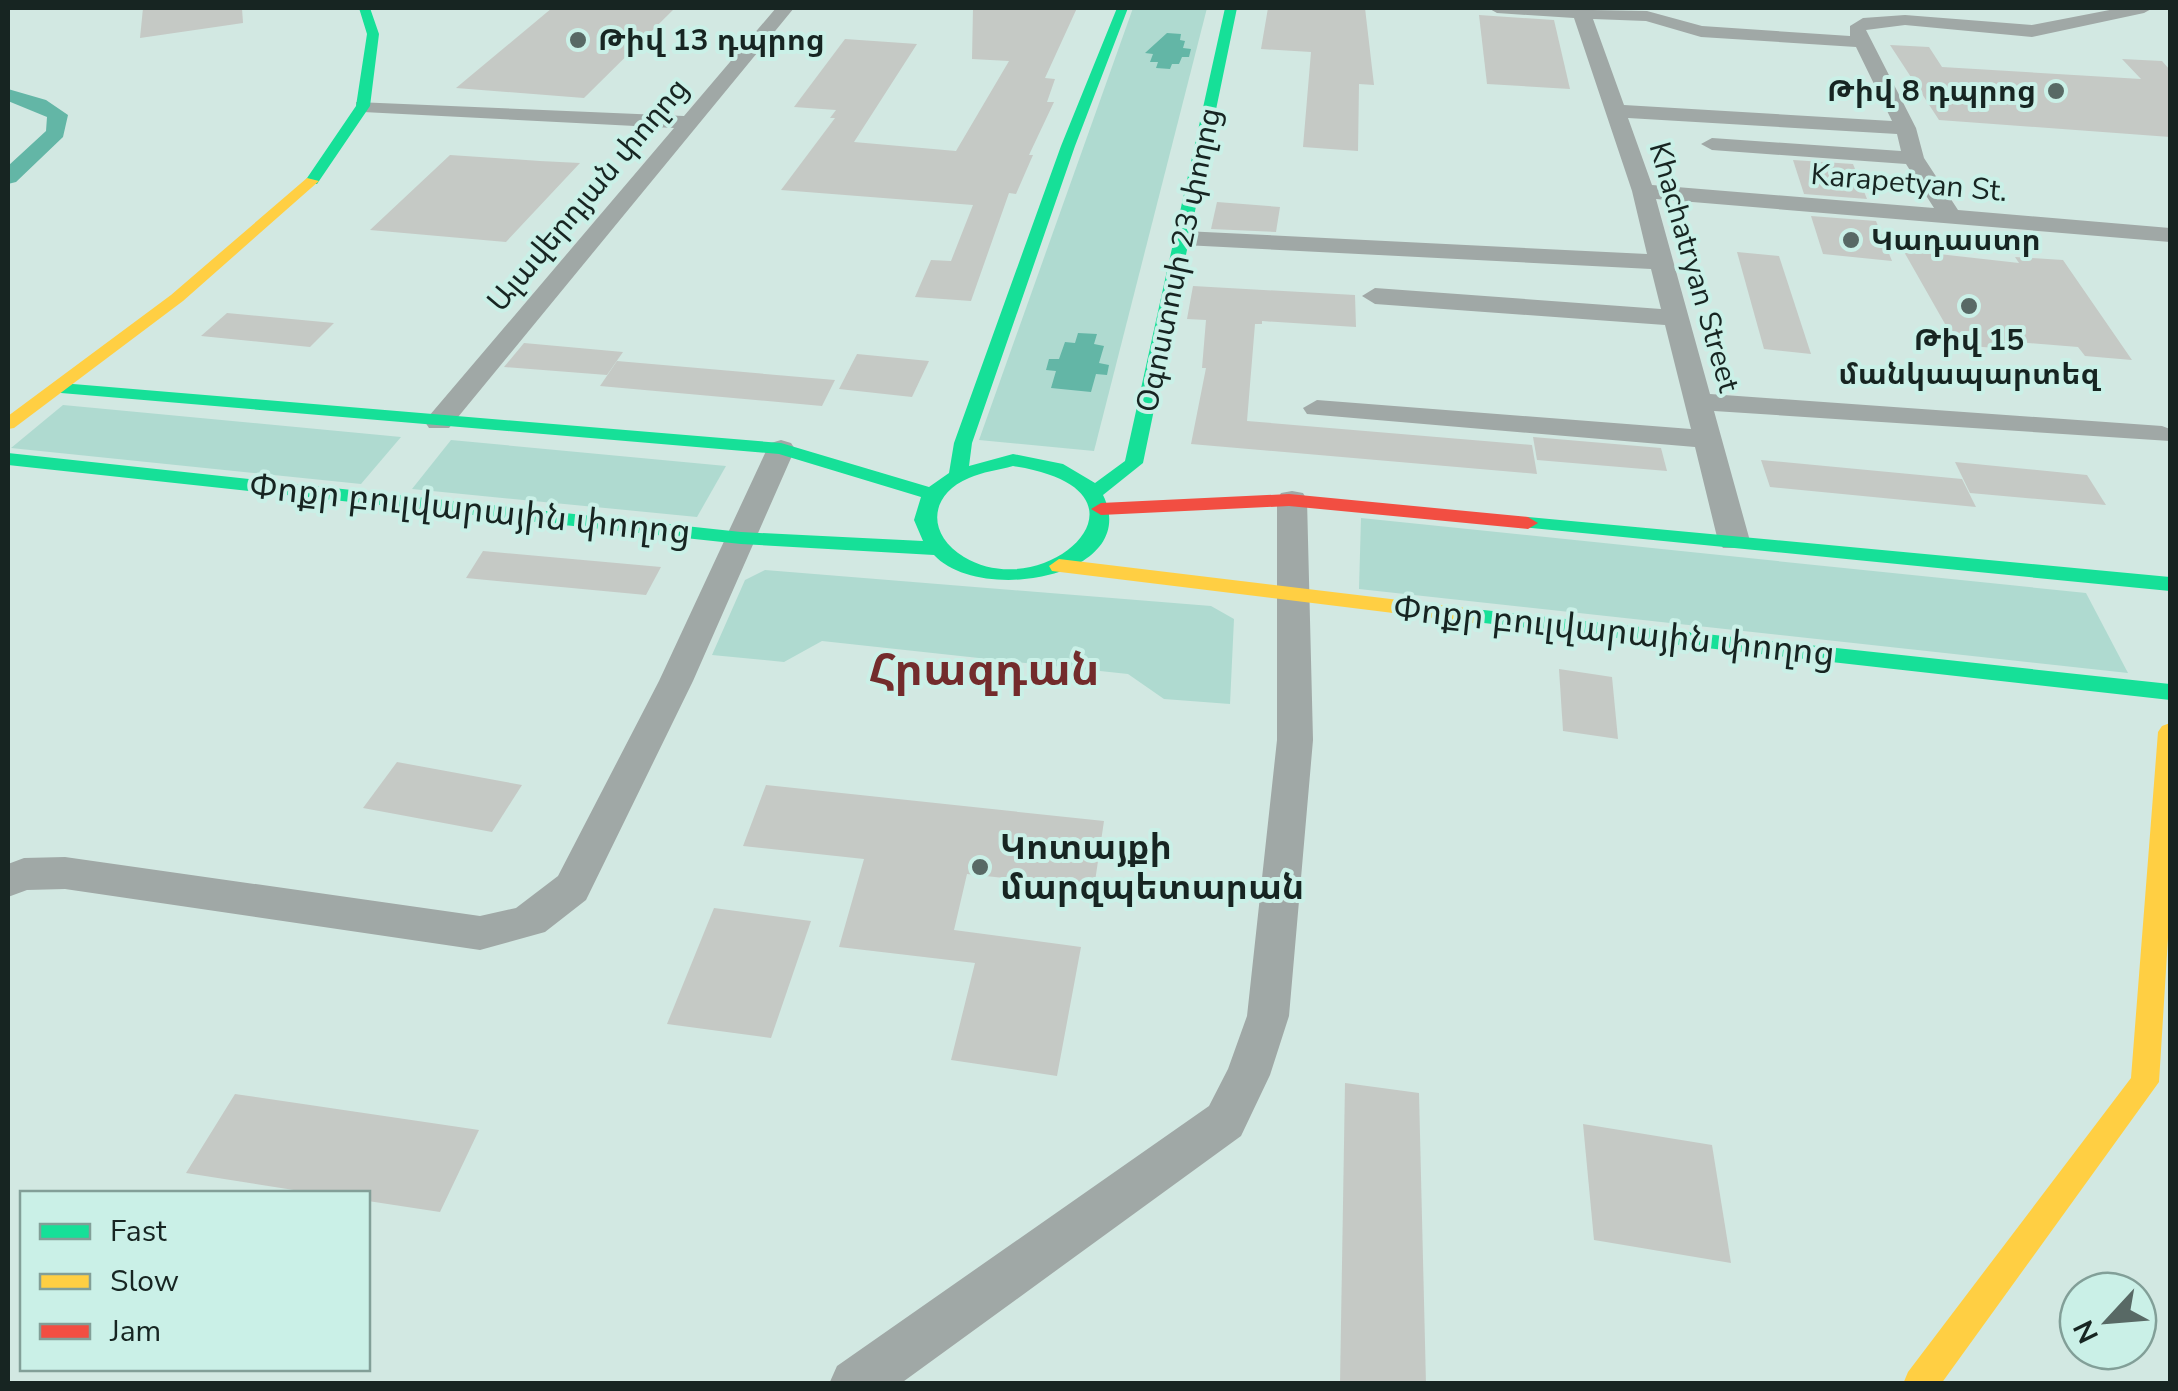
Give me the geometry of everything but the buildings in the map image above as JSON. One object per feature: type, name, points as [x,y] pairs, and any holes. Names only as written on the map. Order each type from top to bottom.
[{"type":"street","points":[[8,424],[178,298],[310,184],[363,106],[372,34],[366,8]]},
{"type":"street","name":"Ալավերդյան փողոց","points":[[439,422],[785,8]]},
{"type":"street","points":[[958,473],[970,424],[1122,8]]},
{"type":"street","name":"Օգոստոսի 23 փողոց","points":[[1097,501],[1134,464],[1232,8]]},
{"type":"street","points":[[1497,8],[1647,16],[1701,31],[1864,42]]},
{"type":"street","points":[[1950,216],[1913,158],[1906,128],[1857,30],[1863,23],[1878,20],[2032,31],[2144,8]]},
{"type":"street","name":"Khachatryan Street","points":[[1582,13],[1642,192],[1734,542]]},
{"type":"street","points":[[363,106],[687,122]]},
{"type":"street","points":[[1616,111],[1906,128]]},
{"type":"street","points":[[1712,144],[1913,158]]},
{"type":"street","name":"Karapetyan St.","points":[[1642,192],[2170,235]]},
{"type":"street","points":[[1184,238],[1518,258],[1658,262]]},
{"type":"street","points":[[1374,296],[1674,318]]},
{"type":"street","points":[[61,388],[781,449],[932,494]]},
{"type":"street","points":[[1699,402],[2162,434]]},
{"type":"street","points":[[1318,408],[1708,438]]},
{"type":"street","points":[[8,882],[24,874],[65,873],[480,933],[513,928],[546,915],[572,888],[676,681],[781,449]]},
{"type":"street","name":"Փոքր բուլվարային փողոց","points":[[8,459],[741,538],[934,548]]},
{"type":"street","points":[[1012,460],[1046,464],[1074,475],[1097,501],[1100,525],[1093,541],[1059,566],[1025,574],[989,574],[957,565],[934,548],[922,522],[932,494],[958,473],[1012,460]]},
{"type":"street","points":[[1097,501],[1292,500],[2170,584]]},
{"type":"street","points":[[855,1384],[1225,1120],[1248,1075],[1268,1016],[1295,740],[1292,500]]},
{"type":"street","name":"Փոքր բուլվարային փողոց","points":[[1059,566],[1295,596],[2170,692]]},
{"type":"street","points":[[1920,1384],[2145,1082],[2170,732]]},
{"type":"shaded area","points":[[1133,8],[1207,8],[1094,451],[979,440]]},
{"type":"shaded area","points":[[1167,33],[1181,34],[1183,48],[1191,49],[1189,57],[1182,57],[1170,69],[1156,68],[1158,62],[1150,62],[1153,54],[1145,53]]},
{"type":"shaded area","points":[[1078,333],[1097,334],[1094,344],[1104,346],[1099,363],[1109,365],[1107,375],[1096,374],[1091,392],[1051,388],[1056,371],[1046,370],[1049,359],[1059,359],[1065,342],[1075,343]]},
{"type":"shaded area","points":[[63,405],[401,437],[361,484],[11,448]]},
{"type":"shaded area","points":[[451,440],[726,466],[697,517],[412,489]]},
{"type":"shaded area","points":[[1361,518],[2086,593],[2128,673],[1359,589]]},
{"type":"shaded area","points":[[765,570],[1211,606],[1234,619],[1230,704],[1164,699],[1128,674],[822,641],[784,662],[712,655],[745,580]]},
{"type":"waterway","points":[[8,95],[39,104],[58,115],[56,133],[8,177]]},
{"type":"traffic: fast","points":[[312,181],[363,106],[373,34],[365,8]]},
{"type":"traffic: fast","points":[[958,473],[963,443],[1068,146],[1122,8]]},
{"type":"traffic: fast","points":[[1094,492],[1134,463],[1231,8]]},
{"type":"traffic: fast","points":[[61,388],[781,449],[931,494]]},
{"type":"traffic: fast","points":[[8,459],[741,538],[934,548]]},
{"type":"traffic: fast","points":[[1013,460],[1056,468],[1082,481],[1098,503],[1096,533],[1081,552],[1046,570],[1004,575],[963,566],[946,555],[929,533],[924,520],[931,495],[960,474],[1013,460]]},
{"type":"traffic: fast","points":[[1528,523],[2170,584]]},
{"type":"traffic: fast","points":[[1474,616],[2170,692]]},
{"type":"traffic: slow","points":[[8,424],[177,298],[312,181]]},
{"type":"traffic: slow","points":[[1059,566],[1474,616]]},
{"type":"traffic: slow","points":[[1920,1384],[2145,1082],[2170,732]]},
{"type":"traffic: jam","points":[[1101,509],[1289,500],[1528,523]]},
{"type":"place","name":"Թիվ 13 դպրոց","points":[[578,40]]},
{"type":"place","name":"Թիվ 8 դպրոց","points":[[2056,91]]},
{"type":"place","name":"Կադաստր","points":[[1851,240]]},
{"type":"place","name":"Թիվ 15 մանկապարտեզ","points":[[1969,306]]},
{"type":"place","name":"Կոտայքի մարզպետարան","points":[[980,867]]},
{"type":"district","name":"Հրազդան","points":[[984,670]]}]
